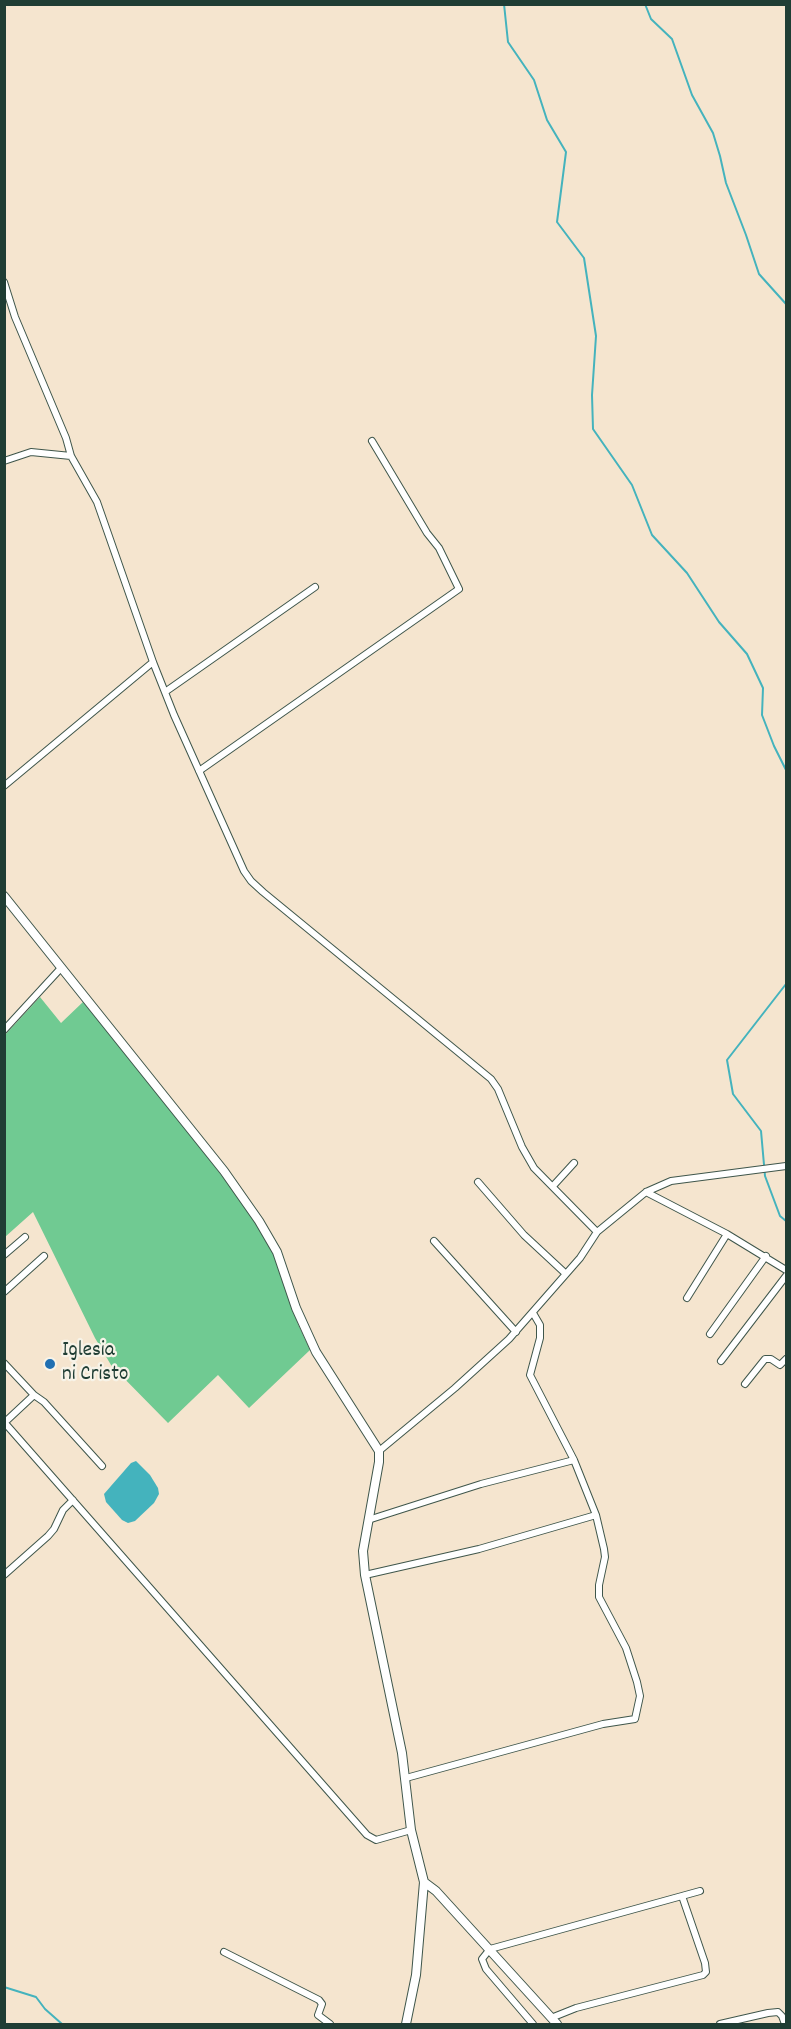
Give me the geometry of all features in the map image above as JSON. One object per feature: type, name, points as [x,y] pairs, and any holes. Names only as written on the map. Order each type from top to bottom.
[{"type":"street","points":[[4,282],[15,317],[66,438],[71,456],[97,502],[165,692],[240,862],[251,881],[491,1079],[498,1089],[528,1159],[597,1232]]},
{"type":"street","points":[[199,771],[459,590],[439,548],[427,533],[372,441]]},
{"type":"street","points":[[4,461],[31,452],[71,456]]},
{"type":"street","points":[[165,692],[315,588]]},
{"type":"street","points":[[4,786],[153,662]]},
{"type":"street","points":[[4,896],[224,1171],[259,1221],[277,1252],[296,1308],[316,1352],[379,1451],[363,1551],[364,1575],[406,1778],[411,1830],[424,1882],[416,1976],[406,2025]]},
{"type":"street","points":[[4,1030],[61,968]]},
{"type":"street","points":[[553,1186],[574,1163]]},
{"type":"street","points":[[379,1451],[448,1394],[516,1332],[589,1247],[597,1232],[646,1192],[671,1181],[783,1166]]},
{"type":"street","points":[[478,1182],[518,1228],[566,1274]]},
{"type":"street","points":[[646,1192],[727,1234],[786,1270]]},
{"type":"street","points":[[687,1298],[727,1234]]},
{"type":"street","points":[[4,1255],[25,1237]]},
{"type":"street","points":[[434,1241],[516,1332]]},
{"type":"street","points":[[4,1292],[44,1256]]},
{"type":"street","points":[[710,1334],[766,1257]]},
{"type":"street","points":[[721,1361],[786,1276]]},
{"type":"street","points":[[406,1778],[603,1724],[635,1719],[640,1696],[637,1682],[626,1648],[599,1597],[605,1557],[596,1515],[574,1460],[530,1375],[540,1338],[540,1325],[533,1313]]},
{"type":"street","points":[[745,1384],[765,1359],[780,1365],[786,1359]]},
{"type":"street","points":[[4,1363],[34,1395],[44,1402],[102,1466]]},
{"type":"street","points":[[34,1395],[5,1423],[368,1835],[376,1840],[411,1830]]},
{"type":"street","points":[[368,1520],[481,1484],[574,1460]]},
{"type":"street","points":[[4,1575],[48,1536],[63,1510],[73,1500]]},
{"type":"street","points":[[364,1575],[479,1549],[596,1515]]},
{"type":"street","points":[[424,1882],[436,1891],[554,2021],[576,2008],[703,1975],[706,1972],[705,1963],[682,1896]]},
{"type":"street","points":[[533,2025],[486,1969],[482,1959],[490,1949],[700,1891]]},
{"type":"street","points":[[224,1952],[319,2000],[322,2004],[318,2015],[330,2025]]},
{"type":"street","points":[[720,2025],[768,2013],[778,2013],[782,2016],[785,2025]]},
{"type":"green space","points":[[40,997],[61,1023],[83,1002],[174,1112],[258,1224],[271,1246],[298,1324],[310,1350],[249,1408],[218,1375],[168,1423],[111,1365],[95,1338],[33,1212],[5,1237],[4,1036]]},
{"type":"water","points":[[136,1461],[150,1475],[159,1494],[154,1503],[135,1521],[128,1523],[122,1520],[106,1502],[104,1494],[131,1463]]},
{"type":"waterway","points":[[504,4],[508,42],[534,80],[547,120],[566,152],[557,222],[584,258],[596,336],[592,395],[593,429],[632,485],[652,535],[687,573],[719,622],[747,654],[763,688],[762,715],[786,770]]},
{"type":"waterway","points":[[645,4],[651,19],[672,39],[692,95],[713,133],[726,183],[759,274],[786,304]]},
{"type":"waterway","points":[[786,984],[727,1060],[733,1094],[761,1131],[765,1176],[780,1216],[786,1221]]},
{"type":"waterway","points":[[4,1987],[36,1997],[45,2009],[62,2024]]},
{"type":"place","name":"Iglesia ni Cristo","points":[[50,1364]]}]
